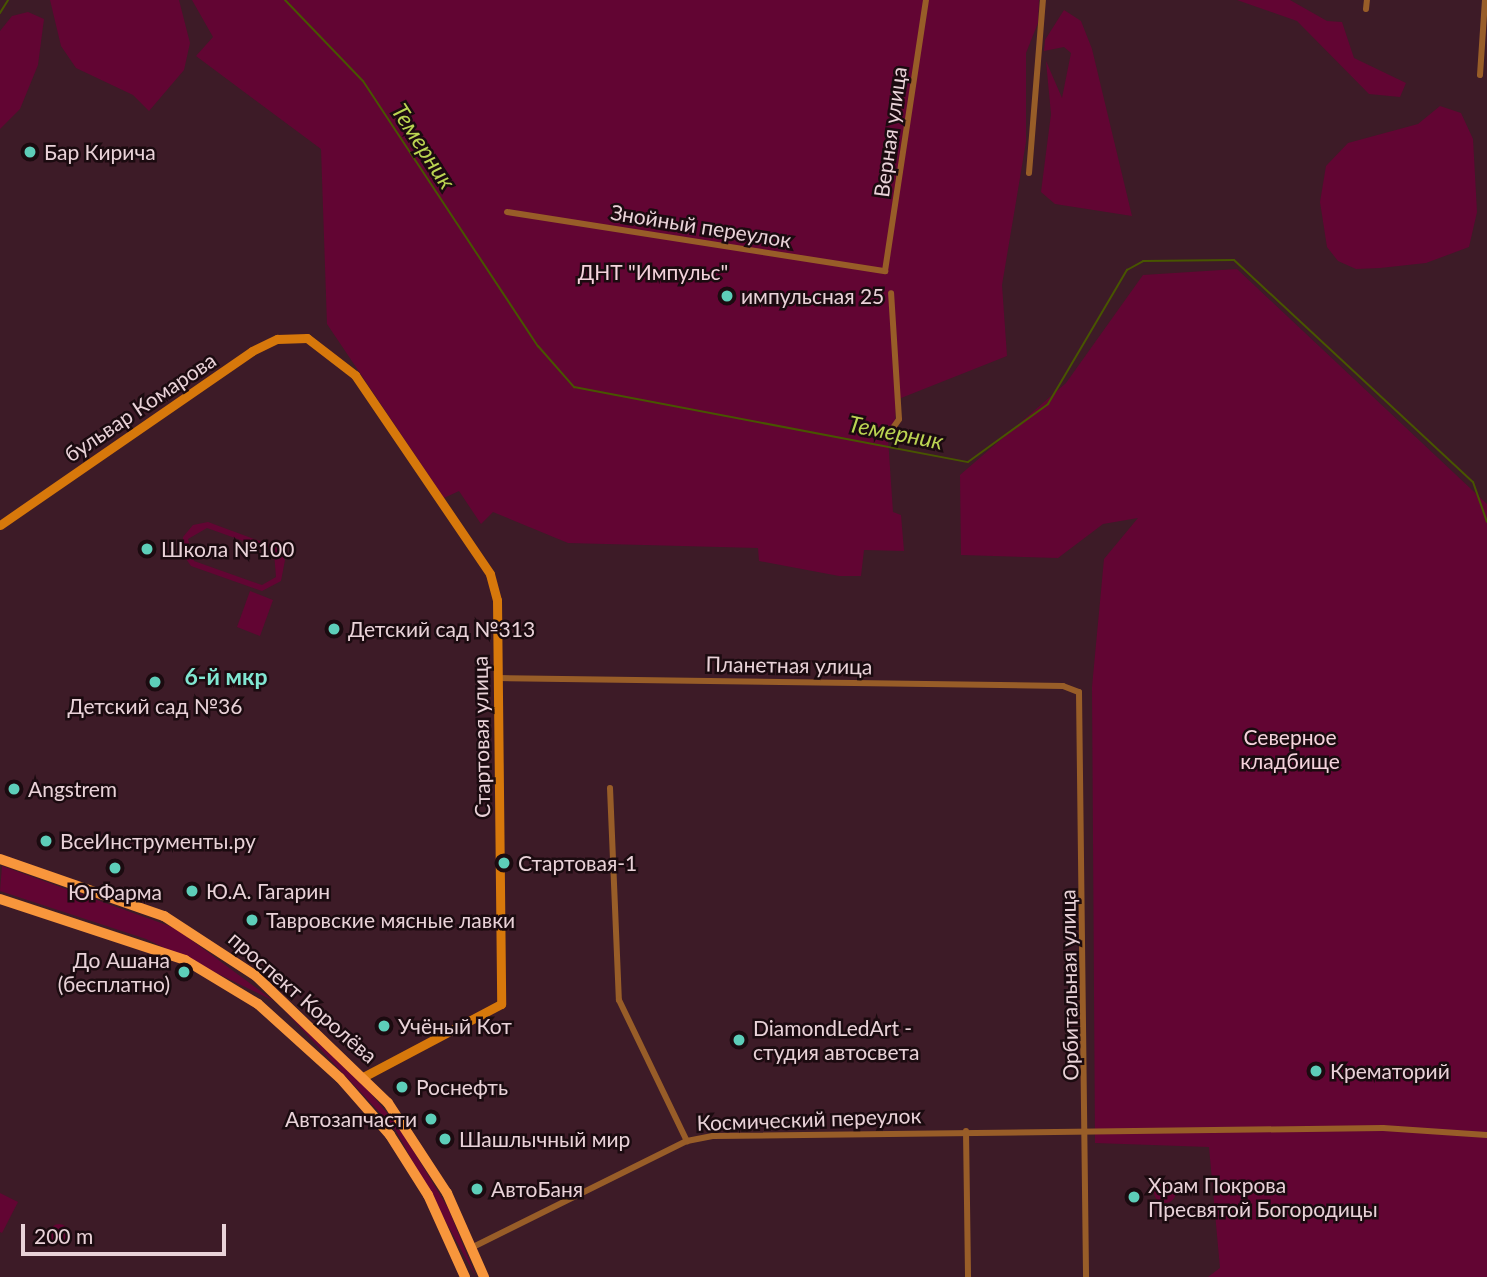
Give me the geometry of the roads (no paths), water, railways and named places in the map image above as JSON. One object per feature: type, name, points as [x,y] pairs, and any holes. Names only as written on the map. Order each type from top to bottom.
[{"type":"main road","name":"проспект Королёва","points":[[0,859],[178,922],[285,1002],[365,1076],[431,1165],[473,1247],[484,1277]]},
{"type":"main road","name":"проспект Королёва","points":[[0,899],[185,960],[271,1015],[341,1078],[390,1135],[434,1206],[465,1277]]},
{"type":"main road","points":[[271,1015],[285,1002]]},
{"type":"street","name":"Верная улица","points":[[889,268],[926,0]]},
{"type":"street","points":[[1029,173],[1043,0]]},
{"type":"street","points":[[1366,9],[1367,0]]},
{"type":"street","points":[[1480,75],[1485,0]]},
{"type":"street","name":"Знойный переулок","points":[[507,212],[868,271],[889,268]]},
{"type":"street","points":[[888,435],[900,419],[891,293]]},
{"type":"street","name":"бульвар Комарова","points":[[0,525],[252,351],[277,339],[307,338]]},
{"type":"street","name":"Стартовая улица","points":[[307,338],[355,375],[490,574],[497,600],[501,1004],[365,1076]]},
{"type":"street","name":"Планетная улица","points":[[498,678],[1063,686],[1079,692]]},
{"type":"street","name":"Орбитальная улица","points":[[1079,692],[1088,1131],[1086,1277]]},
{"type":"street","points":[[610,788],[619,1000],[687,1141]]},
{"type":"street","name":"Космический переулок","points":[[473,1247],[687,1141],[966,1131],[1383,1128],[1487,1135]]},
{"type":"street","points":[[966,1131],[968,1277]]},
{"type":"waterway","name":"Темерник","points":[[0,13],[8,0]]},
{"type":"waterway","name":"Темерник","points":[[285,0],[363,81],[538,346],[574,387],[968,462],[1048,404],[1127,270],[1143,261],[1234,260],[1473,482],[1487,522]]},
{"type":"place","name":"Бар Кирича","points":[[30,152]]},
{"type":"place","name":"импульсная 25","points":[[727,296]]},
{"type":"place","name":"Школа №100","points":[[147,549]]},
{"type":"place","name":"Детский сад №313","points":[[334,629]]},
{"type":"place","name":"Детский сад №36","points":[[155,682]]},
{"type":"place","name":"Angstrem","points":[[14,789]]},
{"type":"place","name":"ВсеИнструменты.ру","points":[[46,841]]},
{"type":"place","name":"Стартовая-1","points":[[504,863]]},
{"type":"place","name":"ЮгФарма","points":[[115,868]]},
{"type":"place","name":"Ю.А. Гагарин","points":[[192,891]]},
{"type":"place","name":"Тавровские мясные лавки","points":[[252,920]]},
{"type":"place","name":"До Ашана (бесплатно)","points":[[184,972]]},
{"type":"place","name":"Учёный Кот","points":[[384,1026]]},
{"type":"place","name":"DiamondLedArt - студия автосвета","points":[[739,1040]]},
{"type":"place","name":"Крематорий","points":[[1316,1071]]},
{"type":"place","name":"Роснефть","points":[[402,1087]]},
{"type":"place","name":"Автозапчасти","points":[[431,1119]]},
{"type":"place","name":"Шашлычный мир","points":[[445,1139]]},
{"type":"place","name":"АвтоБаня","points":[[477,1189]]},
{"type":"place","name":"Храм Покрова Пресвятой Богородицы","points":[[1134,1197]]},
{"type":"district","name":"6-й мкр","points":[[226,676]]},
{"type":"park label","name":"ДНТ \"Импульс\"","points":[[653,272]]},
{"type":"park label","name":"Северное кладбище","points":[[1290,749]]}]
